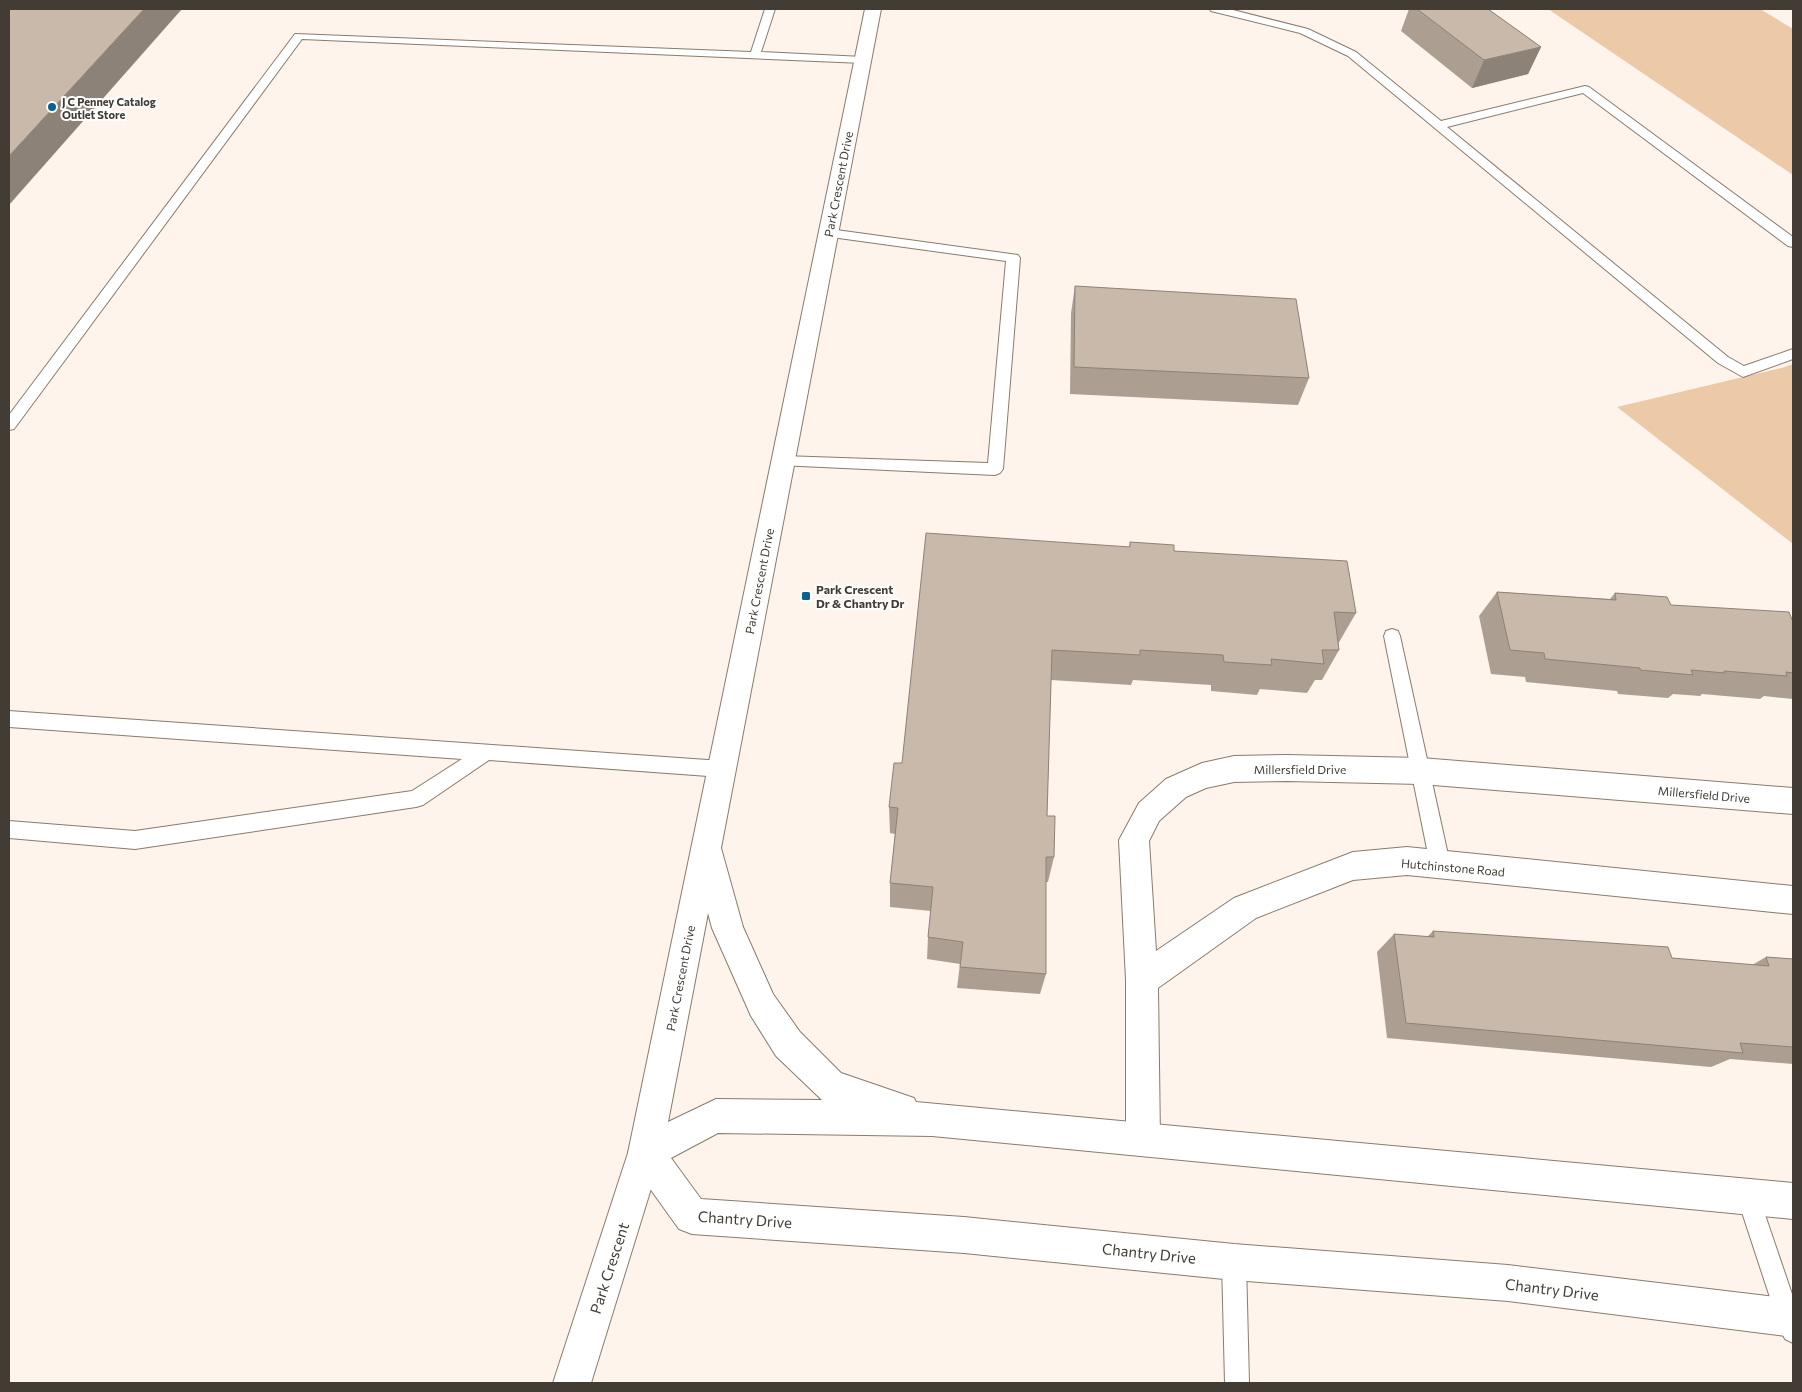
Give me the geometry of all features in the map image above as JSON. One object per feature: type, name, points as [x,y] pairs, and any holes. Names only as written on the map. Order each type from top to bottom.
[{"type":"street","name":"Park Crescent Drive","points":[[645,1154],[873,9]]},
{"type":"street","name":"Millersfield Drive","points":[[1143,1138],[1142,980],[1134,840],[1149,812],[1176,788],[1202,776],[1234,769],[1287,768],[1421,771],[1793,801]]},
{"type":"street","points":[[707,846],[728,928],[762,1006],[788,1044],[831,1087],[932,1119]]},
{"type":"street","name":"Hutchinstone Road","points":[[1142,980],[1245,908],[1353,866],[1407,861],[1793,900]]},
{"type":"street","points":[[645,1154],[716,1116],[932,1119],[1793,1201]]},
{"type":"street","name":"Chantry Drive","points":[[645,1154],[692,1216],[964,1235],[1234,1262],[1508,1283],[1792,1322]]},
{"type":"street","name":"Park Crescent","points":[[572,1383],[645,1154]]},
{"type":"lane","points":[[755,55],[770,9]]},
{"type":"lane","points":[[1215,9],[1304,31],[1352,54],[1722,360],[1743,372],[1793,354]]},
{"type":"lane","points":[[9,425],[299,36],[863,60]]},
{"type":"lane","points":[[1440,125],[1585,89],[1793,243]]},
{"type":"lane","points":[[783,461],[995,469],[1013,258],[829,233]]},
{"type":"lane","points":[[1392,636],[1440,864]]},
{"type":"lane","points":[[9,719],[722,769]]},
{"type":"lane","points":[[9,829],[135,840],[416,799],[485,753]]},
{"type":"lane","points":[[1748,1197],[1792,1322]]},
{"type":"lane","points":[[1234,1262],[1237,1383]]},
{"type":"shaded area","points":[[1548,9],[1760,9],[1793,29],[1793,175]]},
{"type":"shaded area","points":[[1793,364],[1793,544],[1617,407],[1785,367]]},
{"type":"building","points":[[9,9],[144,9],[9,156]]},
{"type":"building","points":[[1417,9],[1488,9],[1541,47],[1484,60]]},
{"type":"building","points":[[1075,286],[1296,299],[1309,378],[1074,367]]},
{"type":"building","points":[[926,533],[1130,547],[1130,542],[1174,545],[1174,551],[1347,561],[1356,613],[1334,612],[1339,650],[1322,650],[1324,664],[1271,659],[1272,665],[1224,662],[1223,655],[1140,650],[1140,655],[1052,650],[1047,816],[1055,816],[1054,857],[1046,857],[1046,974],[960,967],[963,942],[928,937],[933,887],[890,883],[898,808],[889,807],[894,763],[902,763]]},
{"type":"building","points":[[1497,592],[1616,600],[1615,593],[1667,597],[1671,605],[1789,612],[1793,622],[1793,673],[1786,672],[1787,676],[1691,670],[1693,675],[1545,659],[1544,653],[1510,650]]},
{"type":"building","points":[[1433,931],[1668,947],[1672,958],[1769,966],[1766,957],[1793,959],[1793,1047],[1740,1043],[1743,1053],[1406,1023],[1394,934],[1434,937]]},
{"type":"place","name":"J C Penney Catalog Outlet Store","points":[[52,107]]},
{"type":"place","name":"Park Crescent Dr & Chantry Dr","points":[[806,596]]}]
